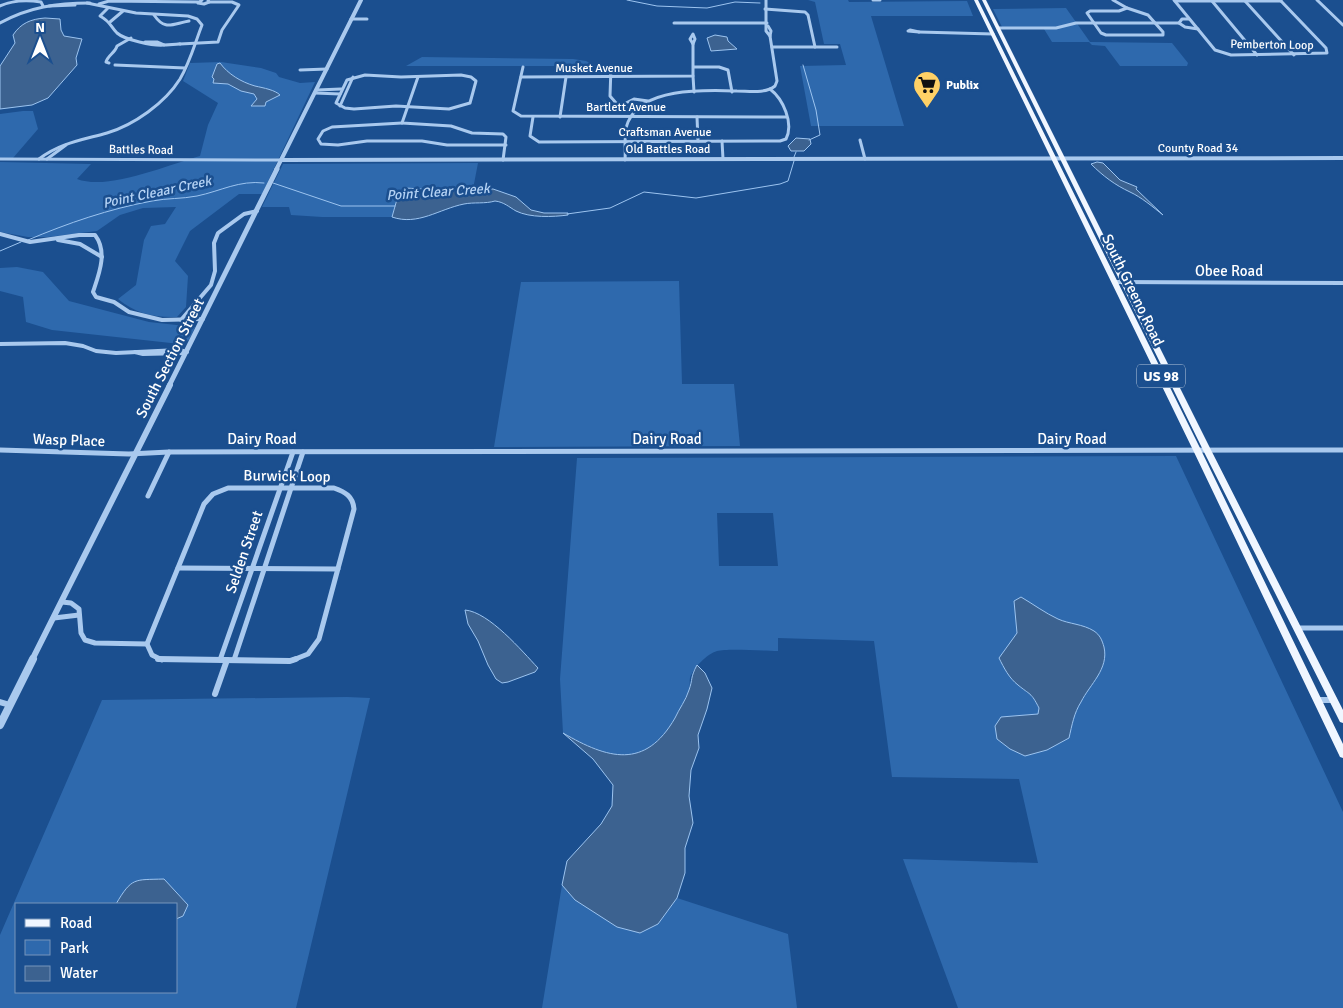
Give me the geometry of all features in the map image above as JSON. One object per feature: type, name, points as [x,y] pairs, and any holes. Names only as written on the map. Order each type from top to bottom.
[{"type":"main road","name":"South Greeno Road","points":[[976,0],[1197,450],[1343,754]]},
{"type":"main road","name":"South Greeno Road","points":[[984,0],[1207,450],[1343,719]]},
{"type":"street","points":[[198,2],[202,0]]},
{"type":"street","name":"South Section Street","points":[[0,725],[204,319],[361,0]]},
{"type":"street","points":[[625,160],[627,126],[630,117],[634,110],[648,101],[664,96],[694,92],[760,91],[770,89],[776,85],[778,81],[770,36],[766,32],[768,25],[765,8],[766,0]]},
{"type":"street","points":[[873,0],[880,0]]},
{"type":"street","points":[[1113,0],[1127,8],[1148,15],[1163,35],[1106,35],[1101,33],[1088,12],[1119,11],[1127,8]]},
{"type":"street","points":[[1317,0],[1343,26]]},
{"type":"street","points":[[0,6],[7,2],[37,1],[43,6]]},
{"type":"street","points":[[0,23],[16,14],[43,6],[65,7],[86,3],[99,4],[109,2],[198,2],[202,4],[208,1],[232,2],[239,5],[222,30],[218,42],[172,46],[153,46],[116,32],[110,22],[100,16],[108,8]]},
{"type":"street","points":[[1175,1],[1280,1]]},
{"type":"street","name":"Pemberton Loop","points":[[1175,1],[1218,52],[1257,55],[1322,54],[1328,52],[1302,22],[1280,1]]},
{"type":"street","points":[[1212,1],[1257,55]]},
{"type":"street","points":[[1245,1],[1294,54]]},
{"type":"street","points":[[86,3],[123,11],[197,18],[202,25]]},
{"type":"street","points":[[99,4],[103,7]]},
{"type":"street","points":[[765,8],[805,12],[808,15],[815,47]]},
{"type":"street","points":[[110,22],[123,11]]},
{"type":"street","points":[[154,15],[160,24],[164,26],[197,18]]},
{"type":"street","points":[[352,19],[367,19]]},
{"type":"street","points":[[1180,24],[1182,19],[1190,19]]},
{"type":"street","points":[[189,21],[202,25]]},
{"type":"street","points":[[674,23],[768,25]]},
{"type":"street","points":[[692,23],[693,34],[696,39],[693,44],[694,92]]},
{"type":"street","points":[[998,28],[1056,28],[1070,24],[1180,24],[1188,28],[1198,29]]},
{"type":"street","points":[[39,159],[57,146],[70,140],[117,130],[135,121],[176,85],[202,25]]},
{"type":"street","points":[[919,32],[993,34]]},
{"type":"street","points":[[132,38],[117,46],[116,50],[108,56],[106,62],[114,62],[115,65],[185,68]]},
{"type":"street","points":[[772,47],[837,46]]},
{"type":"street","name":"Bartlett Avenue","points":[[523,67],[514,113],[521,116],[786,117]]},
{"type":"street","points":[[611,67],[609,96],[614,104],[634,110]]},
{"type":"street","points":[[694,67],[719,67],[728,70],[732,92]]},
{"type":"street","points":[[300,70],[327,70]]},
{"type":"street","points":[[1011,71],[1019,70]]},
{"type":"street","points":[[370,74],[418,77],[464,75],[473,78],[476,82],[471,101],[465,106],[449,109],[408,107],[354,109],[340,106],[336,102],[347,80],[353,77],[370,74]]},
{"type":"street","name":"Musket Avenue","points":[[521,77],[693,76]]},
{"type":"street","points":[[340,106],[353,77]]},
{"type":"street","points":[[402,123],[418,77]]},
{"type":"street","points":[[560,117],[566,77]]},
{"type":"street","name":"Craftsman Avenue","points":[[533,117],[530,136],[535,141],[783,140],[788,135],[784,106],[778,96],[770,89]]},
{"type":"street","points":[[316,92],[347,91]]},
{"type":"street","points":[[620,106],[635,99],[648,101]]},
{"type":"street","points":[[697,116],[698,141]]},
{"type":"street","points":[[503,160],[506,145],[506,137],[500,133],[472,133],[450,126],[402,123],[332,127],[324,130],[318,140],[321,144],[330,145],[367,141],[422,141],[447,145],[506,145]]},
{"type":"street","points":[[46,159],[62,147],[89,136]]},
{"type":"street","points":[[860,140],[865,159]]},
{"type":"street","points":[[722,141],[723,159]]},
{"type":"street","name":"County Road 34","points":[[1053,158],[1343,158]]},
{"type":"street","name":"Old Battles Road","points":[[282,160],[1053,158]]},
{"type":"street","name":"Battles Road","points":[[0,159],[282,160]]},
{"type":"street","points":[[181,320],[203,298],[211,284],[216,266],[214,241],[217,233],[243,213],[257,211]]},
{"type":"street","points":[[0,234],[30,242],[80,235],[94,235],[99,239],[102,257],[93,292],[96,297],[114,302],[129,312],[162,320],[204,319]]},
{"type":"street","points":[[53,239],[80,244],[102,257]]},
{"type":"street","name":"Obee Road","points":[[1115,282],[1343,283]]},
{"type":"street","points":[[0,344],[54,344],[104,352],[143,354],[187,352]]},
{"type":"street","name":"Wasp Place","points":[[0,450],[137,452]]},
{"type":"street","name":"Dairy Road","points":[[137,452],[1343,450]]},
{"type":"street","points":[[148,496],[169,452]]},
{"type":"street","name":"Selden Street","points":[[227,660],[252,568],[293,452]]},
{"type":"street","name":"Selden Street","points":[[215,694],[264,568],[304,452]]},
{"type":"street","name":"Burwick Loop","points":[[228,488],[291,488],[334,488],[344,491],[351,496],[354,502],[354,510],[319,639],[308,654],[290,661],[162,660],[154,658],[150,654],[147,644],[204,504],[213,494],[228,488]]},
{"type":"street","points":[[178,568],[338,569]]},
{"type":"street","points":[[62,602],[76,605],[79,609],[82,637],[89,642],[147,644]]},
{"type":"street","points":[[54,618],[79,615]]},
{"type":"street","points":[[1298,628],[1343,628]]},
{"type":"street","points":[[1316,700],[1334,700]]},
{"type":"street","points":[[0,702],[10,705]]},
{"type":"street","points":[[0,706],[10,705]]},
{"type":"green space","points":[[808,0],[848,0],[849,2],[967,1],[973,16],[871,16],[904,126],[811,126],[800,66],[846,65],[840,44],[824,44],[815,2]]},
{"type":"green space","points":[[1066,8],[1090,42],[1172,43],[1188,63],[1187,66],[1120,66],[1105,46],[1092,45],[1089,42],[1052,42],[1044,29],[1003,29],[993,9]]},
{"type":"green space","points":[[422,57],[573,59],[586,61],[596,66],[406,66]]},
{"type":"green space","points":[[221,62],[261,68],[276,73],[279,77],[300,83],[315,82],[262,194],[239,194],[190,231],[175,261],[188,276],[186,307],[177,317],[160,317],[145,314],[131,308],[118,299],[136,285],[144,240],[151,226],[165,224],[176,207],[143,208],[120,215],[97,231],[48,237],[28,237],[0,232],[0,162],[91,164],[77,179],[90,182],[105,182],[138,175],[200,156],[208,125],[218,103],[183,81],[190,63]]},
{"type":"green space","points":[[33,111],[38,129],[13,158],[0,158],[0,114]]},
{"type":"green space","points":[[478,163],[473,189],[450,191],[402,189],[396,201],[392,217],[291,215],[289,207],[262,207],[283,164]]},
{"type":"green space","points":[[17,267],[43,272],[69,301],[149,322],[195,327],[189,340],[180,344],[52,330],[26,322],[23,297],[0,291],[0,268]]},
{"type":"green space","points":[[679,281],[682,384],[734,384],[740,446],[494,447],[521,282]]},
{"type":"green space","points":[[1176,456],[1343,812],[1343,1008],[958,1008],[903,859],[1038,863],[1019,779],[892,777],[874,641],[778,638],[778,651],[717,651],[705,658],[694,670],[690,678],[689,691],[665,733],[652,745],[638,752],[623,755],[606,752],[586,745],[563,733],[560,679],[577,458]],"holes":[[[717,513],[773,513],[778,566],[719,566]]]},
{"type":"green space","points":[[370,698],[296,1008],[0,1008],[0,935],[102,700]]},
{"type":"green space","points":[[562,885],[575,900],[658,924],[677,898],[788,934],[797,1008],[542,1008]]},
{"type":"water","points":[[45,18],[60,19],[61,30],[64,36],[82,39],[76,58],[77,65],[48,98],[32,105],[0,109],[0,66],[15,43],[13,35],[19,27],[27,22]]},
{"type":"water","points":[[715,35],[727,37],[728,41],[737,49],[711,51],[707,38]]},
{"type":"water","points":[[220,63],[227,71],[240,80],[272,90],[280,95],[266,102],[265,106],[251,106],[257,99],[254,94],[241,91],[228,84],[213,83],[214,79],[212,77],[217,64]]},
{"type":"water","points":[[796,138],[810,139],[811,144],[804,151],[791,151],[788,146]]},
{"type":"water","points":[[1103,163],[1120,180],[1137,187],[1136,189],[1163,215],[1143,199],[1119,186],[1091,164]]},
{"type":"water","points":[[406,188],[450,191],[493,189],[516,197],[531,210],[544,213],[568,213],[568,215],[528,215],[495,201],[455,206],[420,218],[402,219],[392,217],[399,192]]},
{"type":"water","points":[[1021,597],[1058,619],[1094,631],[1102,640],[1105,655],[1098,676],[1077,710],[1069,738],[1047,750],[1025,756],[1010,749],[997,739],[995,726],[1001,717],[1038,714],[1039,708],[1034,699],[1012,679],[999,658],[1017,633],[1014,601]]},
{"type":"water","points":[[465,610],[474,612],[504,633],[538,668],[535,672],[508,682],[502,683],[496,679],[468,624]]},
{"type":"water","points":[[697,665],[705,673],[712,688],[698,735],[699,748],[691,770],[689,796],[693,823],[685,848],[685,873],[677,898],[658,924],[640,933],[617,927],[575,900],[562,885],[567,861],[601,824],[612,806],[613,785],[593,759],[563,733],[595,749],[610,753],[625,755],[651,746],[663,735],[675,718],[688,694]]},
{"type":"water","points":[[164,879],[188,905],[183,916],[178,918],[178,903],[117,903],[130,884],[146,880]]},
{"type":"waterway","name":"Point Cleaar Creek","points":[[627,0],[657,6],[707,8],[735,2],[760,3]]},
{"type":"waterway","name":"Point Cleaar Creek","points":[[803,65],[816,110],[820,135],[809,140]]},
{"type":"waterway","name":"Point Cleaar Creek","points":[[794,157],[796,152]]},
{"type":"waterway","name":"Point Clear Creek","points":[[567,214],[610,208],[644,192],[696,198],[780,184],[788,181],[794,161]]},
{"type":"waterway","name":"Point Cleaar Creek","points":[[28,240],[73,222],[136,204],[197,196],[238,184],[264,183]]},
{"type":"waterway","name":"Point Clear Creek","points":[[273,183],[341,206],[395,206]]},
{"type":"waterway","name":"Point Cleaar Creek","points":[[0,251],[21,242]]},
{"type":"place","name":"Publix","points":[[927,109]]}]
